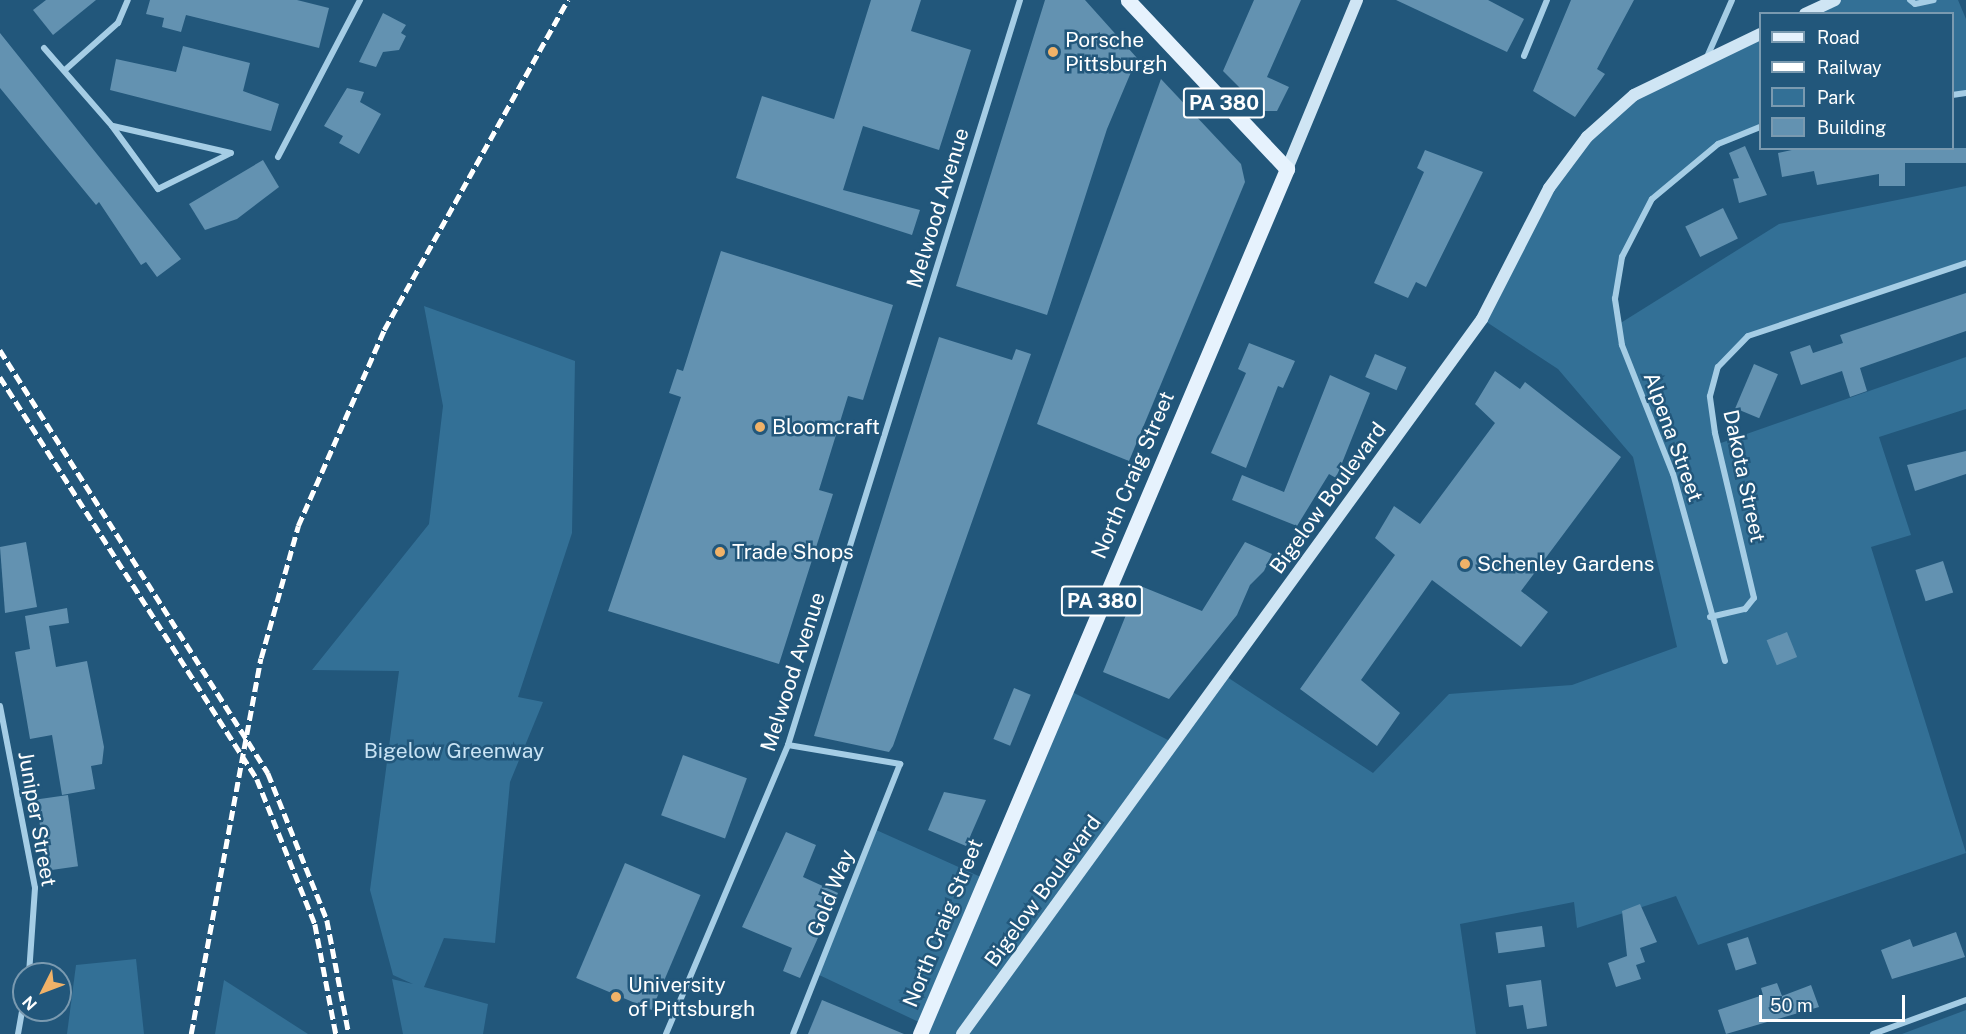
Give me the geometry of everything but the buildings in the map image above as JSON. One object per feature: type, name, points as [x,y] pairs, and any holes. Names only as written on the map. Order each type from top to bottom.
[{"type":"main road","name":"PA 380","points":[[1128,0],[1287,169]]},
{"type":"main road","name":"North Craig Street","points":[[920,1034],[1357,0]]},
{"type":"main road","points":[[1809,12],[1835,0]]},
{"type":"main road","name":"Bigelow Boulevard","points":[[962,1034],[1482,319],[1549,188],[1587,137],[1634,95],[1759,35]]},
{"type":"street","points":[[65,70],[118,22],[128,0]]},
{"type":"street","points":[[278,157],[360,0]]},
{"type":"street","name":"Melwood Avenue","points":[[666,1034],[789,745],[1020,0]]},
{"type":"street","points":[[1524,56],[1547,0]]},
{"type":"street","points":[[1707,58],[1732,0]]},
{"type":"street","points":[[1910,0],[1923,4],[1934,0]]},
{"type":"street","points":[[44,48],[112,126],[158,189],[231,153],[112,126]]},
{"type":"street","name":"Alpena Street","points":[[1725,661],[1710,616],[1673,474],[1622,345],[1615,299],[1636,224],[1687,167],[1718,144],[1759,128]]},
{"type":"street","name":"Dakota Street","points":[[1710,616],[1745,609],[1754,598],[1714,433],[1710,396],[1719,367],[1748,336],[1966,263]]},
{"type":"street","name":"Juniper Street","points":[[0,706],[35,888],[30,962]]},
{"type":"street","name":"Gold Way","points":[[789,745],[900,764],[793,1034]]},
{"type":"street","points":[[1873,1034],[1966,1000]]},
{"type":"green space","points":[[1835,0],[1958,0],[1966,19],[1966,96],[1954,98],[1954,12],[1809,12]]},
{"type":"green space","points":[[1759,34],[1759,127],[1718,144],[1652,199],[1622,257],[1615,299],[1619,324],[1779,224],[1966,186],[1966,263],[1748,336],[1719,367],[1710,396],[1718,444],[1966,357],[1966,409],[1879,437],[1911,535],[1871,547],[1966,853],[1698,945],[1676,896],[1577,928],[1574,902],[1460,924],[1476,1034],[920,1034],[923,1024],[817,974],[874,829],[983,878],[1064,688],[1174,743],[1224,675],[1373,773],[1449,694],[1572,685],[1677,647],[1633,457],[1558,369],[1482,319],[1549,188],[1587,137],[1634,95]]},
{"type":"green space","name":"Bigelow Greenway","points":[[424,306],[575,361],[572,533],[518,697],[543,702],[510,782],[495,943],[444,938],[424,987],[488,1004],[483,1034],[403,1034],[392,979],[413,984],[393,975],[370,890],[399,671],[312,670],[429,524],[443,406]]},
{"type":"green space","points":[[136,959],[144,1034],[67,1034],[69,1022],[72,1022],[72,996],[76,965]]},
{"type":"green space","points":[[224,980],[308,1034],[215,1034]]},
{"type":"green space","points":[[1966,1010],[1966,1034],[1902,1034]]},
{"type":"railway","points":[[191,1034],[261,658],[298,526],[384,330],[568,0]]},
{"type":"railway","points":[[0,350],[268,773],[327,920],[349,1034]]},
{"type":"railway","points":[[0,377],[257,779],[315,924],[336,1034]]},
{"type":"place","name":"Porsche Pittsburgh","points":[[1053,52]]},
{"type":"place","name":"Bloomcraft","points":[[760,427]]},
{"type":"place","name":"Trade Shops","points":[[720,552]]},
{"type":"place","name":"Schenley Gardens","points":[[1465,564]]},
{"type":"place","name":"University of Pittsburgh","points":[[616,997]]}]
